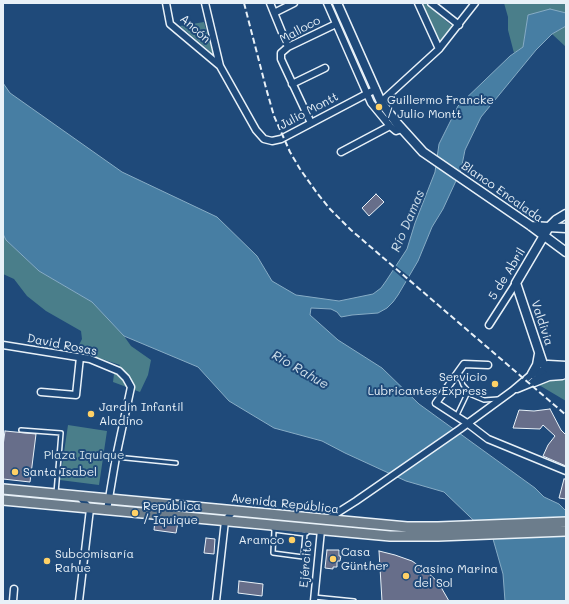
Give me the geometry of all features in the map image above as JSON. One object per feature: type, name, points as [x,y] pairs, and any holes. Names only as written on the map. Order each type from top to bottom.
[{"type":"main road","name":"Blanco Encalada","points":[[337,3],[381,102],[402,129],[423,152],[531,226],[566,252]]},
{"type":"main road","name":"5 de Abril","points":[[516,283],[544,236],[556,220],[566,214]]},
{"type":"main road","points":[[531,226],[566,228]]},
{"type":"main road","name":"Valdivia","points":[[516,283],[542,362],[549,369]]},
{"type":"main road","points":[[538,350],[538,360],[533,378],[566,374]]},
{"type":"main road","points":[[542,362],[551,365],[566,366]]},
{"type":"main road","points":[[549,369],[566,374]]},
{"type":"main road","points":[[549,369],[566,370]]},
{"type":"main road","name":"Avenida República","points":[[3,489],[407,527],[566,522]]},
{"type":"main road","points":[[50,504],[56,494]]},
{"type":"main road","name":"Avenida República","points":[[3,500],[225,521],[272,528],[396,536],[566,531]]},
{"type":"street","name":"Ancón","points":[[166,3],[170,24],[220,66]]},
{"type":"street","points":[[205,3],[220,66]]},
{"type":"street","points":[[270,3],[288,47]]},
{"type":"street","points":[[274,13],[294,3]]},
{"type":"street","points":[[327,3],[371,103],[390,126],[396,131],[402,129]]},
{"type":"street","points":[[418,3],[439,48]]},
{"type":"street","points":[[431,3],[458,25]]},
{"type":"street","points":[[381,102],[439,48],[475,3]]},
{"type":"street","name":"Malloco","points":[[292,84],[281,59],[281,53],[288,47],[336,24]]},
{"type":"street","name":"Julio Montt","points":[[220,66],[256,130],[264,140],[268,141],[276,141],[376,89]]},
{"type":"street","points":[[311,123],[292,84],[325,68]]},
{"type":"street","points":[[341,152],[390,126]]},
{"type":"street","name":"5 de Abril","points":[[489,325],[516,283]]},
{"type":"street","name":"David Rosas","points":[[3,345],[90,359],[119,371],[126,378],[131,387],[116,457]]},
{"type":"street","points":[[41,392],[76,396],[80,357]]},
{"type":"street","points":[[488,365],[464,364],[436,403],[467,423],[488,439],[566,471]]},
{"type":"street","points":[[326,520],[460,429],[500,399],[549,369]]},
{"type":"street","points":[[107,510],[116,457]]},
{"type":"street","points":[[79,496],[90,509],[79,601]]},
{"type":"street","points":[[216,601],[225,521],[234,510]]},
{"type":"street","name":"Ejército","points":[[312,531],[314,599]]},
{"type":"street","points":[[13,601],[14,589]]},
{"type":"lane","points":[[458,372],[461,381],[468,392],[480,399],[500,399]]},
{"type":"lane","points":[[456,416],[468,392]]},
{"type":"lane","points":[[21,430],[61,433],[56,494]]},
{"type":"lane","points":[[116,457],[176,463]]},
{"type":"lane","points":[[272,528],[272,552],[304,557],[312,531]]},
{"type":"lane","points":[[314,599],[354,601]]},
{"type":"green space","points":[[422,3],[425,3],[452,26],[439,42]]},
{"type":"green space","points":[[504,3],[566,3],[566,14],[528,15],[523,47],[514,53],[508,30],[508,17]]},
{"type":"green space","points":[[204,22],[213,54],[180,26]]},
{"type":"green space","points":[[566,26],[566,47],[552,34]]},
{"type":"green space","points":[[3,234],[6,240],[39,271],[92,302],[124,336],[131,346],[151,360],[148,375],[140,392],[113,382],[114,374],[120,365],[87,354],[78,347],[82,339],[81,331],[46,311],[27,296],[14,279],[3,274]]},
{"type":"green space","points":[[562,377],[566,378],[566,401],[539,385],[546,380]]},
{"type":"green space","name":"Plaza Iquique","points":[[68,425],[107,431],[99,485],[60,480]]},
{"type":"water","name":"Río Rahue","points":[[550,9],[566,13],[566,26],[552,34],[536,50],[481,117],[465,150],[461,170],[443,209],[432,227],[418,261],[393,302],[387,308],[378,313],[341,317],[337,312],[331,309],[311,308],[310,315],[338,340],[382,368],[419,404],[535,488],[544,497],[559,504],[566,511],[566,601],[505,601],[503,574],[493,539],[444,492],[406,481],[322,441],[274,428],[229,401],[198,367],[124,336],[92,302],[39,271],[6,240],[3,234],[3,83],[10,93],[122,172],[217,217],[257,256],[272,281],[296,295],[339,301],[373,294],[381,288],[407,249],[415,223],[435,172],[439,144],[458,106],[510,56],[523,47],[528,15]]},
{"type":"pier","points":[[395,265],[411,278],[408,283],[392,269]]},
{"type":"building","points":[[376,194],[384,202],[369,216],[362,208]]},
{"type":"building","points":[[550,409],[561,430],[566,435],[566,466],[543,456],[548,445],[555,436],[543,425],[540,429],[513,428],[519,410],[534,411]]},
{"type":"building","points":[[5,431],[36,434],[30,482],[3,479],[3,446]]},
{"type":"building","points":[[564,479],[566,479],[566,499],[559,498]]},
{"type":"building","points":[[155,520],[178,522],[176,533],[154,530]]},
{"type":"building","points":[[206,538],[215,539],[214,554],[204,553]]},
{"type":"building","name":"Casa Günther","points":[[327,550],[339,550],[339,556],[341,556],[340,561],[337,561],[337,567],[333,567],[333,569],[325,568]]},
{"type":"building","name":"Casino Marina del Sol","points":[[379,551],[412,561],[425,570],[438,582],[449,601],[382,601]]},
{"type":"building","points":[[239,581],[263,584],[262,596],[238,593]]},
{"type":"railway","points":[[244,3],[274,116],[290,152],[317,193],[330,209],[351,230],[566,415]]},
{"type":"place","name":"Guillermo Francke / Julio Montt","points":[[379,107]]},
{"type":"place","name":"Servicio Lubricantes Express","points":[[495,384]]},
{"type":"place","name":"Jardín Infantil Aladino","points":[[91,414]]},
{"type":"place","name":"Santa Isabel","points":[[15,472]]},
{"type":"place","name":"República / Iquique","points":[[135,513]]},
{"type":"place","name":"Aramco","points":[[292,540]]},
{"type":"place","name":"Casa Günther","points":[[333,559]]},
{"type":"place","name":"Subcomisaría Rahue","points":[[47,561]]},
{"type":"place","name":"Casino Marina del Sol","points":[[406,576]]},
{"type":"water label","name":"Río Damas","points":[[408,221]]}]
